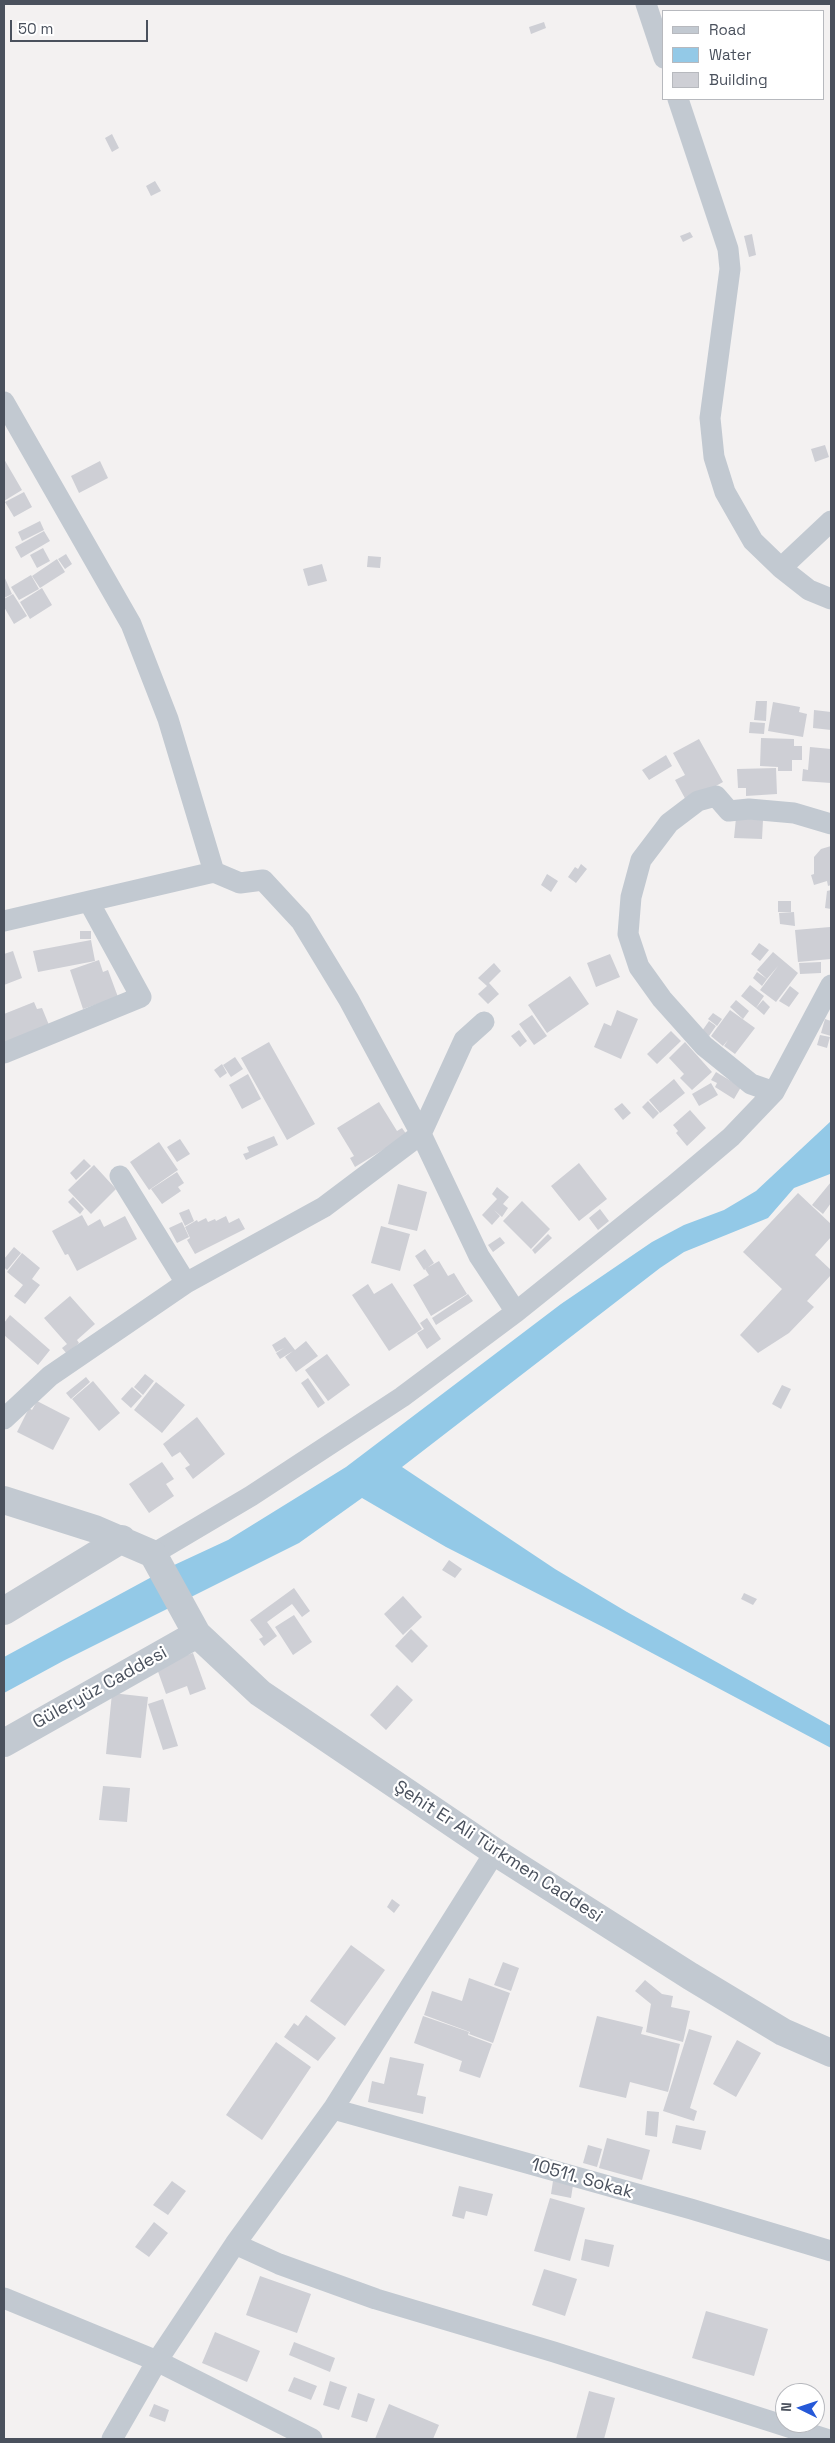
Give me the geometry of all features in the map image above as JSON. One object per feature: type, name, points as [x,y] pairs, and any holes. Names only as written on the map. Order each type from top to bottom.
[{"type":"street","points":[[646,4],[662,52]]},
{"type":"street","points":[[678,100],[728,249],[730,269],[710,418],[714,456],[725,492],[753,541],[781,568],[809,590],[831,599]]},
{"type":"street","points":[[7,414],[132,624],[168,719],[214,872]]},
{"type":"street","points":[[781,568],[831,521]]},
{"type":"street","points":[[774,1092],[751,1084],[704,1046],[662,999],[640,967],[628,934],[631,897],[641,860],[669,823],[698,801],[716,796],[729,811],[749,809],[794,813],[831,824]]},
{"type":"street","points":[[4,921],[214,872],[240,883],[263,880],[301,921],[349,1000],[421,1134],[480,1256],[516,1312]]},
{"type":"street","points":[[4,1053],[141,997],[89,902]]},
{"type":"street","points":[[4,1500],[122,1539],[153,1554],[251,1496],[402,1398],[516,1312],[731,1137],[774,1092],[831,986]]},
{"type":"street","points":[[4,1419],[50,1376],[186,1283],[324,1207],[421,1134],[464,1040],[484,1022]]},
{"type":"street","points":[[120,1176],[186,1283]]},
{"type":"street","points":[[4,1610],[122,1539]]},
{"type":"street","name":"Şehit Er Ali Türkmen Caddesi","points":[[153,1554],[192,1627],[260,1693],[495,1852],[690,1976],[783,2032],[831,2053]]},
{"type":"street","name":"Güleryüz Caddesi","points":[[4,1743],[192,1627]]},
{"type":"street","points":[[112,2439],[156,2361],[235,2244],[333,2109],[495,1852]]},
{"type":"street","name":"10511. Sokak","points":[[333,2109],[691,2209],[831,2251]]},
{"type":"street","points":[[235,2244],[279,2264],[376,2299],[554,2352],[826,2439]]},
{"type":"street","points":[[4,2298],[156,2361],[312,2439]]},
{"type":"water","points":[[831,1121],[830,1174],[794,1188],[768,1218],[684,1252],[660,1268],[402,1467],[555,1569],[627,1612],[831,1726],[831,1748],[603,1627],[446,1547],[362,1498],[299,1543],[63,1661],[4,1693],[4,1657],[172,1566],[228,1540],[346,1467],[561,1304],[652,1242],[684,1225],[724,1210],[756,1191]]},
{"type":"building","points":[[544,22],[546,28],[531,34],[529,27]]},
{"type":"building","points":[[112,134],[119,148],[112,152],[105,138]]},
{"type":"building","points":[[155,181],[161,191],[151,196],[146,186]]},
{"type":"building","points":[[690,232],[693,237],[683,242],[680,236]]},
{"type":"building","points":[[752,234],[756,255],[749,257],[744,236]]},
{"type":"building","points":[[825,445],[829,457],[815,462],[811,449]]},
{"type":"building","points":[[4,459],[22,490],[4,501]]},
{"type":"building","points":[[100,461],[108,478],[79,493],[71,476]]},
{"type":"building","points":[[24,492],[32,507],[14,517],[5,502]]},
{"type":"building","points":[[40,521],[44,530],[22,541],[18,532]]},
{"type":"building","points":[[44,531],[50,541],[21,558],[15,547]]},
{"type":"building","points":[[43,548],[50,561],[37,568],[30,555]]},
{"type":"building","points":[[66,554],[72,564],[65,569],[58,559]]},
{"type":"building","points":[[368,556],[381,557],[380,568],[367,567]]},
{"type":"building","points":[[57,559],[65,572],[40,588],[32,576]]},
{"type":"building","points":[[322,564],[327,581],[308,586],[303,569]]},
{"type":"building","points":[[31,575],[39,589],[19,600],[11,587]]},
{"type":"building","points":[[4,576],[12,594],[4,598]]},
{"type":"building","points":[[42,588],[52,605],[30,619],[20,602]]},
{"type":"building","points":[[13,594],[27,616],[14,624],[4,607],[4,599]]},
{"type":"building","points":[[756,701],[767,701],[766,721],[754,720]]},
{"type":"building","points":[[773,702],[800,707],[799,712],[807,714],[803,737],[768,731]]},
{"type":"building","points":[[814,710],[831,712],[831,730],[813,728]]},
{"type":"building","points":[[750,722],[765,723],[764,734],[749,733]]},
{"type":"building","points":[[761,738],[794,739],[794,746],[802,746],[802,760],[792,760],[792,771],[778,771],[778,767],[760,766]]},
{"type":"building","points":[[699,739],[723,782],[687,802],[675,780],[685,775],[673,753]]},
{"type":"building","points":[[810,747],[831,749],[831,783],[802,781],[803,769],[808,770]]},
{"type":"building","points":[[666,755],[672,766],[649,780],[642,770]]},
{"type":"building","points":[[776,768],[777,794],[746,796],[746,788],[738,788],[737,769]]},
{"type":"building","points":[[736,818],[763,820],[762,839],[734,838]]},
{"type":"building","points":[[831,846],[831,885],[828,886],[827,881],[814,885],[811,875],[814,874],[814,857],[821,849]]},
{"type":"building","points":[[581,864],[587,869],[576,883],[568,877],[575,867],[578,869]]},
{"type":"building","points":[[547,874],[558,881],[551,892],[541,885]]},
{"type":"building","points":[[831,890],[831,909],[825,908],[827,891]]},
{"type":"building","points":[[778,901],[791,901],[791,912],[778,912]]},
{"type":"building","points":[[794,912],[795,926],[780,924],[779,913]]},
{"type":"building","points":[[830,927],[831,959],[798,962],[795,930]]},
{"type":"building","points":[[80,931],[91,931],[91,939],[80,939]]},
{"type":"building","points":[[91,940],[95,961],[38,972],[33,951]]},
{"type":"building","points":[[759,943],[769,950],[760,961],[751,954]]},
{"type":"building","points":[[13,951],[22,978],[4,985],[4,954]]},
{"type":"building","points":[[773,952],[798,973],[776,1002],[760,990],[778,966],[767,979],[757,970]]},
{"type":"building","points":[[610,954],[620,977],[596,987],[587,963]]},
{"type":"building","points":[[99,960],[103,972],[108,970],[118,997],[83,1009],[70,970]]},
{"type":"building","points":[[821,962],[821,973],[800,974],[799,963]]},
{"type":"building","points":[[494,963],[501,971],[489,983],[499,994],[488,1004],[478,994],[487,986],[478,978]]},
{"type":"building","points":[[757,972],[767,979],[762,986],[753,978]]},
{"type":"building","points":[[570,976],[589,1004],[547,1033],[528,1005]]},
{"type":"building","points":[[750,985],[764,996],[756,1008],[741,996]]},
{"type":"building","points":[[790,986],[799,993],[789,1007],[779,1001]]},
{"type":"building","points":[[736,1000],[749,1011],[743,1019],[730,1007]]},
{"type":"building","points":[[763,1000],[770,1007],[764,1015],[756,1008]]},
{"type":"building","points":[[34,1002],[37,1009],[42,1008],[49,1025],[4,1043],[4,1014]]},
{"type":"building","points":[[617,1010],[638,1019],[621,1059],[594,1047],[604,1023],[611,1026]]},
{"type":"building","points":[[730,1010],[755,1028],[735,1054],[724,1046],[728,1040],[723,1046],[711,1036]]},
{"type":"building","points":[[713,1013],[722,1019],[717,1026],[708,1019]]},
{"type":"building","points":[[532,1015],[547,1036],[534,1045],[519,1024]]},
{"type":"building","points":[[825,1019],[831,1021],[831,1036],[821,1033]]},
{"type":"building","points":[[709,1021],[716,1026],[709,1036],[702,1031]]},
{"type":"building","points":[[519,1030],[527,1041],[520,1047],[511,1036]]},
{"type":"building","points":[[671,1031],[681,1041],[657,1064],[647,1054]]},
{"type":"building","points":[[820,1035],[830,1037],[827,1048],[817,1045]]},
{"type":"building","points":[[269,1042],[315,1124],[287,1140],[241,1058]]},
{"type":"building","points":[[685,1042],[712,1072],[692,1090],[680,1078],[684,1074],[669,1058]]},
{"type":"building","points":[[235,1057],[243,1069],[231,1077],[223,1065]]},
{"type":"building","points":[[222,1064],[227,1073],[220,1078],[214,1070]]},
{"type":"building","points":[[716,1072],[741,1087],[734,1099],[715,1087],[717,1083],[711,1080]]},
{"type":"building","points":[[248,1074],[261,1099],[242,1109],[229,1085]]},
{"type":"building","points":[[674,1079],[685,1093],[660,1113],[649,1100]]},
{"type":"building","points":[[711,1083],[718,1095],[699,1106],[692,1094]]},
{"type":"building","points":[[648,1101],[659,1113],[653,1119],[642,1107]]},
{"type":"building","points":[[379,1102],[397,1131],[402,1128],[407,1135],[355,1167],[350,1158],[354,1156],[337,1128]]},
{"type":"building","points":[[622,1103],[631,1113],[623,1120],[614,1109]]},
{"type":"building","points":[[690,1110],[706,1128],[687,1146],[676,1133],[678,1131],[673,1125]]},
{"type":"building","points":[[274,1136],[278,1145],[246,1160],[243,1154],[249,1152],[247,1147]]},
{"type":"building","points":[[180,1139],[190,1154],[177,1162],[167,1147]]},
{"type":"building","points":[[159,1142],[178,1170],[149,1190],[130,1162]]},
{"type":"building","points":[[84,1159],[91,1166],[76,1180],[70,1173]]},
{"type":"building","points":[[579,1163],[607,1199],[579,1221],[551,1186]]},
{"type":"building","points":[[94,1165],[116,1189],[91,1214],[68,1190]]},
{"type":"building","points":[[177,1172],[184,1183],[178,1187],[181,1191],[162,1204],[151,1189]]},
{"type":"building","points":[[831,1182],[831,1203],[823,1214],[812,1205]]},
{"type":"building","points":[[398,1184],[427,1192],[417,1231],[388,1224]]},
{"type":"building","points":[[497,1187],[509,1197],[503,1204],[508,1208],[502,1217],[494,1210],[500,1216],[492,1225],[482,1215],[497,1199],[492,1194]]},
{"type":"building","points":[[798,1193],[831,1224],[831,1237],[815,1255],[831,1270],[831,1275],[807,1301],[814,1307],[789,1333],[758,1353],[740,1335],[782,1289],[743,1252]]},
{"type":"building","points":[[73,1197],[84,1209],[80,1214],[68,1202]]},
{"type":"building","points":[[522,1201],[550,1229],[531,1249],[503,1221]]},
{"type":"building","points":[[189,1209],[194,1221],[185,1226],[179,1213]]},
{"type":"building","points":[[600,1209],[609,1221],[598,1230],[589,1218]]},
{"type":"building","points":[[82,1215],[88,1226],[100,1219],[104,1227],[125,1216],[137,1239],[77,1271],[68,1254],[65,1255],[52,1231]]},
{"type":"building","points":[[226,1216],[229,1223],[239,1218],[245,1229],[195,1254],[187,1240],[190,1238],[185,1227],[197,1220],[198,1222],[206,1218],[208,1222],[215,1219],[216,1221]]},
{"type":"building","points":[[182,1222],[189,1237],[177,1243],[169,1228]]},
{"type":"building","points":[[381,1226],[410,1234],[400,1271],[371,1263]]},
{"type":"building","points":[[548,1234],[552,1238],[535,1254],[532,1250]]},
{"type":"building","points":[[500,1237],[505,1243],[493,1252],[488,1245]]},
{"type":"building","points":[[14,1247],[21,1253],[7,1270],[4,1267],[4,1259]]},
{"type":"building","points":[[425,1249],[434,1263],[424,1270],[415,1256]]},
{"type":"building","points":[[22,1253],[40,1268],[32,1279],[40,1285],[25,1304],[14,1296],[23,1285],[7,1272]]},
{"type":"building","points":[[439,1261],[448,1276],[454,1273],[467,1294],[431,1316],[413,1285],[429,1275],[425,1269]]},
{"type":"building","points":[[392,1283],[422,1329],[389,1351],[352,1295],[368,1284],[374,1294]]},
{"type":"building","points":[[468,1294],[473,1301],[436,1325],[432,1318]]},
{"type":"building","points":[[70,1296],[95,1324],[77,1340],[79,1343],[67,1354],[62,1348],[67,1344],[44,1318]]},
{"type":"building","points":[[10,1315],[50,1350],[38,1365],[4,1335],[4,1323]]},
{"type":"building","points":[[427,1318],[441,1339],[427,1349],[417,1333],[424,1329],[420,1323]]},
{"type":"building","points":[[285,1337],[295,1350],[306,1341],[318,1356],[296,1372],[285,1357],[293,1351],[280,1359],[276,1353],[284,1348],[276,1352],[272,1345]]},
{"type":"building","points":[[327,1354],[350,1385],[328,1401],[305,1370]]},
{"type":"building","points":[[145,1374],[154,1381],[143,1395],[134,1387]]},
{"type":"building","points":[[86,1377],[90,1382],[71,1399],[66,1393]]},
{"type":"building","points":[[308,1378],[325,1403],[318,1408],[301,1383]]},
{"type":"building","points":[[93,1381],[120,1413],[99,1431],[72,1399]]},
{"type":"building","points":[[156,1382],[185,1405],[162,1433],[134,1410]]},
{"type":"building","points":[[782,1385],[791,1389],[781,1409],[772,1404]]},
{"type":"building","points":[[132,1387],[142,1396],[131,1408],[121,1399]]},
{"type":"building","points":[[37,1401],[70,1418],[53,1450],[17,1432],[29,1408],[32,1410]]},
{"type":"building","points":[[197,1417],[225,1454],[193,1479],[185,1468],[190,1465],[180,1452],[172,1457],[163,1444]]},
{"type":"building","points":[[162,1462],[174,1479],[166,1484],[174,1496],[149,1513],[129,1484]]},
{"type":"building","points":[[449,1560],[462,1569],[455,1578],[442,1570]]},
{"type":"building","points":[[294,1588],[310,1611],[302,1617],[292,1604],[267,1622],[277,1636],[264,1646],[259,1639],[263,1637],[250,1620]]},
{"type":"building","points":[[744,1593],[757,1599],[753,1605],[741,1599]]},
{"type":"building","points":[[403,1596],[422,1617],[403,1635],[384,1614]]},
{"type":"building","points":[[294,1615],[312,1642],[293,1655],[275,1627]]},
{"type":"building","points":[[411,1629],[428,1646],[412,1663],[395,1646]]},
{"type":"building","points":[[193,1653],[206,1689],[190,1695],[187,1686],[166,1694],[156,1666]]},
{"type":"building","points":[[397,1685],[413,1700],[386,1730],[370,1715]]},
{"type":"building","points":[[112,1693],[148,1697],[141,1758],[106,1754]]},
{"type":"building","points":[[163,1699],[178,1746],[163,1750],[148,1704]]},
{"type":"building","points":[[103,1786],[130,1788],[127,1822],[99,1820]]},
{"type":"building","points":[[392,1899],[400,1905],[394,1913],[387,1907]]},
{"type":"building","points":[[351,1945],[385,1970],[345,2026],[310,2001]]},
{"type":"building","points":[[503,1962],[519,1968],[511,1991],[494,1985]]},
{"type":"building","points":[[469,1978],[510,1993],[493,2043],[469,2034],[470,2032],[424,2015],[432,1991],[462,2001]]},
{"type":"building","points":[[645,1980],[662,1994],[673,1996],[671,2007],[690,2011],[683,2042],[646,2032],[651,2004],[635,1991]]},
{"type":"building","points":[[306,2015],[336,2038],[318,2061],[284,2037],[294,2023],[298,2026]]},
{"type":"building","points":[[423,2016],[469,2032],[468,2035],[492,2044],[480,2078],[459,2071],[462,2061],[414,2043]]},
{"type":"building","points":[[597,2016],[643,2027],[641,2034],[680,2044],[668,2092],[630,2082],[626,2098],[579,2087]]},
{"type":"building","points":[[689,2029],[712,2036],[690,2108],[697,2111],[694,2121],[663,2111]]},
{"type":"building","points":[[737,2040],[761,2053],[736,2097],[713,2084]]},
{"type":"building","points":[[276,2042],[311,2067],[262,2140],[226,2115]]},
{"type":"building","points":[[390,2057],[424,2064],[417,2095],[426,2097],[423,2114],[368,2102],[372,2081],[384,2084]]},
{"type":"building","points":[[647,2111],[659,2112],[657,2137],[645,2135]]},
{"type":"building","points":[[676,2125],[706,2131],[701,2150],[672,2143]]},
{"type":"building","points":[[607,2138],[650,2150],[642,2180],[599,2168]]},
{"type":"building","points":[[588,2145],[602,2149],[597,2167],[583,2163]]},
{"type":"building","points":[[172,2181],[186,2191],[168,2215],[153,2205]]},
{"type":"building","points":[[553,2181],[573,2185],[571,2198],[551,2194]]},
{"type":"building","points":[[459,2186],[493,2194],[487,2216],[466,2211],[464,2219],[452,2216]]},
{"type":"building","points":[[550,2198],[585,2208],[570,2261],[534,2251]]},
{"type":"building","points":[[154,2222],[168,2233],[149,2257],[135,2247]]},
{"type":"building","points":[[585,2239],[614,2245],[609,2267],[581,2260]]},
{"type":"building","points":[[544,2269],[577,2279],[565,2316],[532,2305]]},
{"type":"building","points":[[260,2276],[311,2294],[297,2333],[246,2315]]},
{"type":"building","points":[[706,2311],[768,2329],[754,2376],[692,2358]]},
{"type":"building","points":[[215,2332],[260,2351],[247,2382],[202,2363]]},
{"type":"building","points":[[294,2342],[335,2358],[330,2372],[289,2355]]},
{"type":"building","points":[[294,2377],[317,2386],[311,2400],[288,2391]]},
{"type":"building","points":[[330,2381],[347,2387],[339,2410],[323,2405]]},
{"type":"building","points":[[589,2391],[615,2398],[604,2439],[576,2439]]},
{"type":"building","points":[[358,2393],[375,2399],[367,2422],[351,2417]]},
{"type":"building","points":[[154,2404],[169,2410],[165,2422],[149,2416]]},
{"type":"building","points":[[389,2404],[439,2425],[433,2439],[375,2439]]}]
